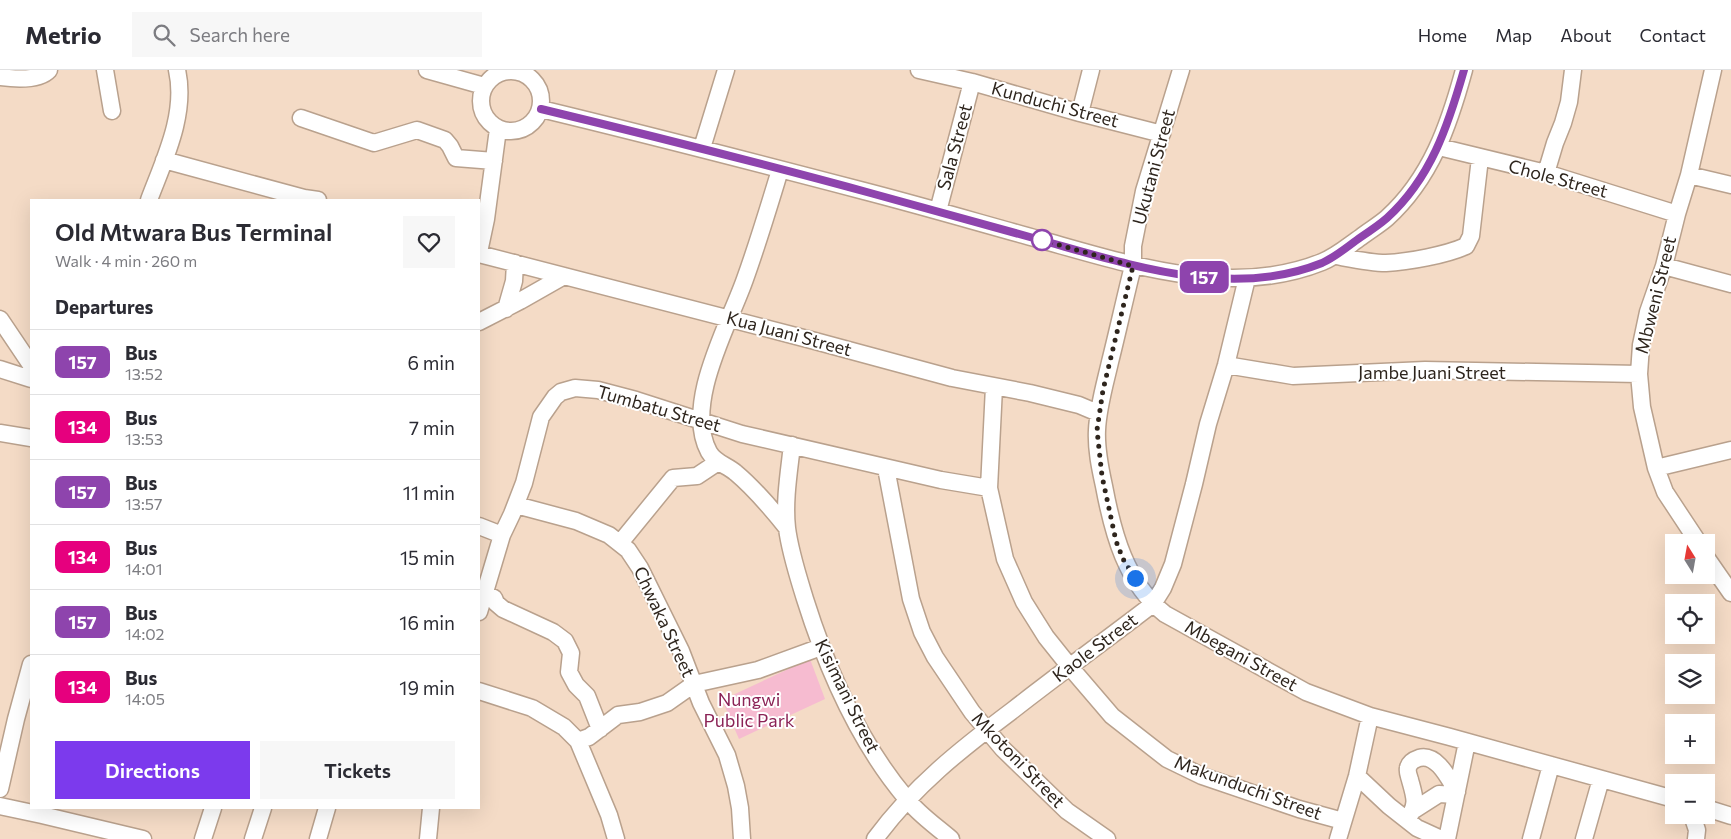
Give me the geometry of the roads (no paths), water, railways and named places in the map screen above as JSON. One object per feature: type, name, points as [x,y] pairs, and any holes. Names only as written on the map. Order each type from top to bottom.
[{"type":"street","points":[[6,75],[44,75],[49,70]]},
{"type":"street","points":[[105,70],[112,112]]},
{"type":"street","points":[[149,199],[177,121],[179,93],[177,70]]},
{"type":"street","points":[[427,70],[484,86]]},
{"type":"street","points":[[702,148],[726,70]]},
{"type":"street","name":"Kunduchi Street","points":[[919,70],[972,82],[1162,134]]},
{"type":"street","points":[[1080,113],[1091,70]]},
{"type":"street","name":"Ukutani Street","points":[[1133,266],[1133,246],[1144,190],[1181,70]]},
{"type":"street","points":[[541,109],[702,148],[938,211],[1133,266],[1208,278],[1247,278],[1280,275],[1319,264],[1336,256],[1386,218],[1408,196],[1439,147],[1454,106],[1464,70]]},
{"type":"street","points":[[1546,173],[1569,102],[1573,70]]},
{"type":"street","name":"Mbweni Street","points":[[1693,534],[1665,492],[1656,468],[1642,407],[1639,374],[1641,345],[1648,312],[1664,266],[1689,175],[1713,70]]},
{"type":"street","points":[[517,71],[532,78],[541,92],[541,109],[532,124],[516,132],[498,129],[485,118],[480,102],[484,86],[498,74],[517,71]]},
{"type":"street","name":"Sala Street","points":[[938,211],[972,82]]},
{"type":"street","points":[[301,118],[374,143],[417,130],[445,140],[456,158],[494,161]]},
{"type":"street","points":[[480,241],[482,218],[494,161],[498,129]]},
{"type":"street","name":"Chole Street","points":[[1439,147],[1546,173],[1677,214]]},
{"type":"street","points":[[1336,256],[1385,263],[1458,250],[1466,246],[1471,236],[1480,158]]},
{"type":"street","points":[[164,160],[311,199]]},
{"type":"street","points":[[780,170],[757,245],[713,357],[700,420],[709,452],[718,462],[734,471],[753,489],[787,528]]},
{"type":"street","points":[[1689,175],[1731,185]]},
{"type":"street","name":"Kua Juani Street","points":[[480,253],[952,378],[1030,393],[1079,405],[1098,413]]},
{"type":"street","points":[[506,309],[514,281],[515,263]]},
{"type":"street","name":"Mbegani Street","points":[[1133,266],[1098,413],[1098,455],[1116,541],[1123,559],[1153,604],[1165,614],[1306,692],[1370,716],[1665,797]]},
{"type":"street","points":[[1664,266],[1731,284]]},
{"type":"street","points":[[480,322],[564,276]]},
{"type":"street","name":"Kaole Street","points":[[875,839],[924,782],[986,730],[1153,604],[1172,564],[1208,424],[1226,365],[1247,278]]},
{"type":"street","points":[[0,319],[30,364]]},
{"type":"street","name":"Jambe Juani Street","points":[[1226,365],[1293,376],[1426,370],[1639,374]]},
{"type":"street","points":[[0,369],[30,379]]},
{"type":"street","name":"Makunduchi Street","points":[[994,387],[989,488],[1005,559],[1017,588],[1046,637],[1070,667],[1112,716],[1167,759],[1202,776],[1299,809],[1343,821]]},
{"type":"street","name":"Tumbatu Street","points":[[480,609],[502,535],[516,505],[541,417],[551,401],[561,392],[575,388],[598,390],[636,400],[742,434],[886,468],[989,488]]},
{"type":"street","points":[[0,433],[30,438]]},
{"type":"street","name":"Kisimani Street","points":[[792,445],[787,496],[787,528],[794,564],[821,647],[864,738],[907,800],[951,839]]},
{"type":"street","points":[[1656,468],[1731,450]]},
{"type":"street","points":[[620,543],[673,478],[697,476],[718,462]]},
{"type":"street","name":"Mkotoni Street","points":[[886,468],[907,586],[922,632],[935,657],[986,730],[1067,811],[1107,839]]},
{"type":"street","name":"Chwaka Street","points":[[516,505],[576,521],[609,535],[628,550],[640,568],[681,650],[694,684],[727,755],[740,808],[741,838]]},
{"type":"street","points":[[480,526],[502,535]]},
{"type":"street","points":[[1715,570],[1731,594]]},
{"type":"street","points":[[485,594],[494,598],[496,603],[510,614],[516,614],[553,632],[564,641],[571,654],[568,672],[576,685],[587,696],[600,729]]},
{"type":"street","points":[[578,741],[590,737],[618,715],[640,712],[666,703],[694,684],[758,670],[821,647]]},
{"type":"street","points":[[0,789],[26,698],[30,671]]},
{"type":"street","points":[[480,691],[532,708],[564,726],[578,741],[609,815],[616,839]]},
{"type":"street","points":[[1338,839],[1357,776],[1370,716]]},
{"type":"street","points":[[1447,839],[1468,742]]},
{"type":"street","points":[[1410,815],[1415,799],[1407,770],[1410,762],[1414,760],[1425,757],[1433,760],[1445,774],[1457,794]]},
{"type":"street","points":[[1531,839],[1552,765]]},
{"type":"street","points":[[1357,776],[1389,806],[1410,815],[1417,828],[1441,839]]},
{"type":"street","points":[[1584,839],[1601,779]]},
{"type":"street","points":[[1410,815],[1439,794],[1457,794]]},
{"type":"street","points":[[0,806],[42,814],[143,839]]},
{"type":"street","points":[[203,839],[213,809]]},
{"type":"street","points":[[253,839],[263,809]]},
{"type":"street","points":[[318,839],[327,809]]},
{"type":"street","points":[[428,839],[431,809]]},
{"type":"street","points":[[1715,811],[1731,816]]},
{"type":"street","points":[[1694,824],[1696,839]]},
{"type":"park label","name":"Nungwi Public Park","points":[[749,710]]}]
